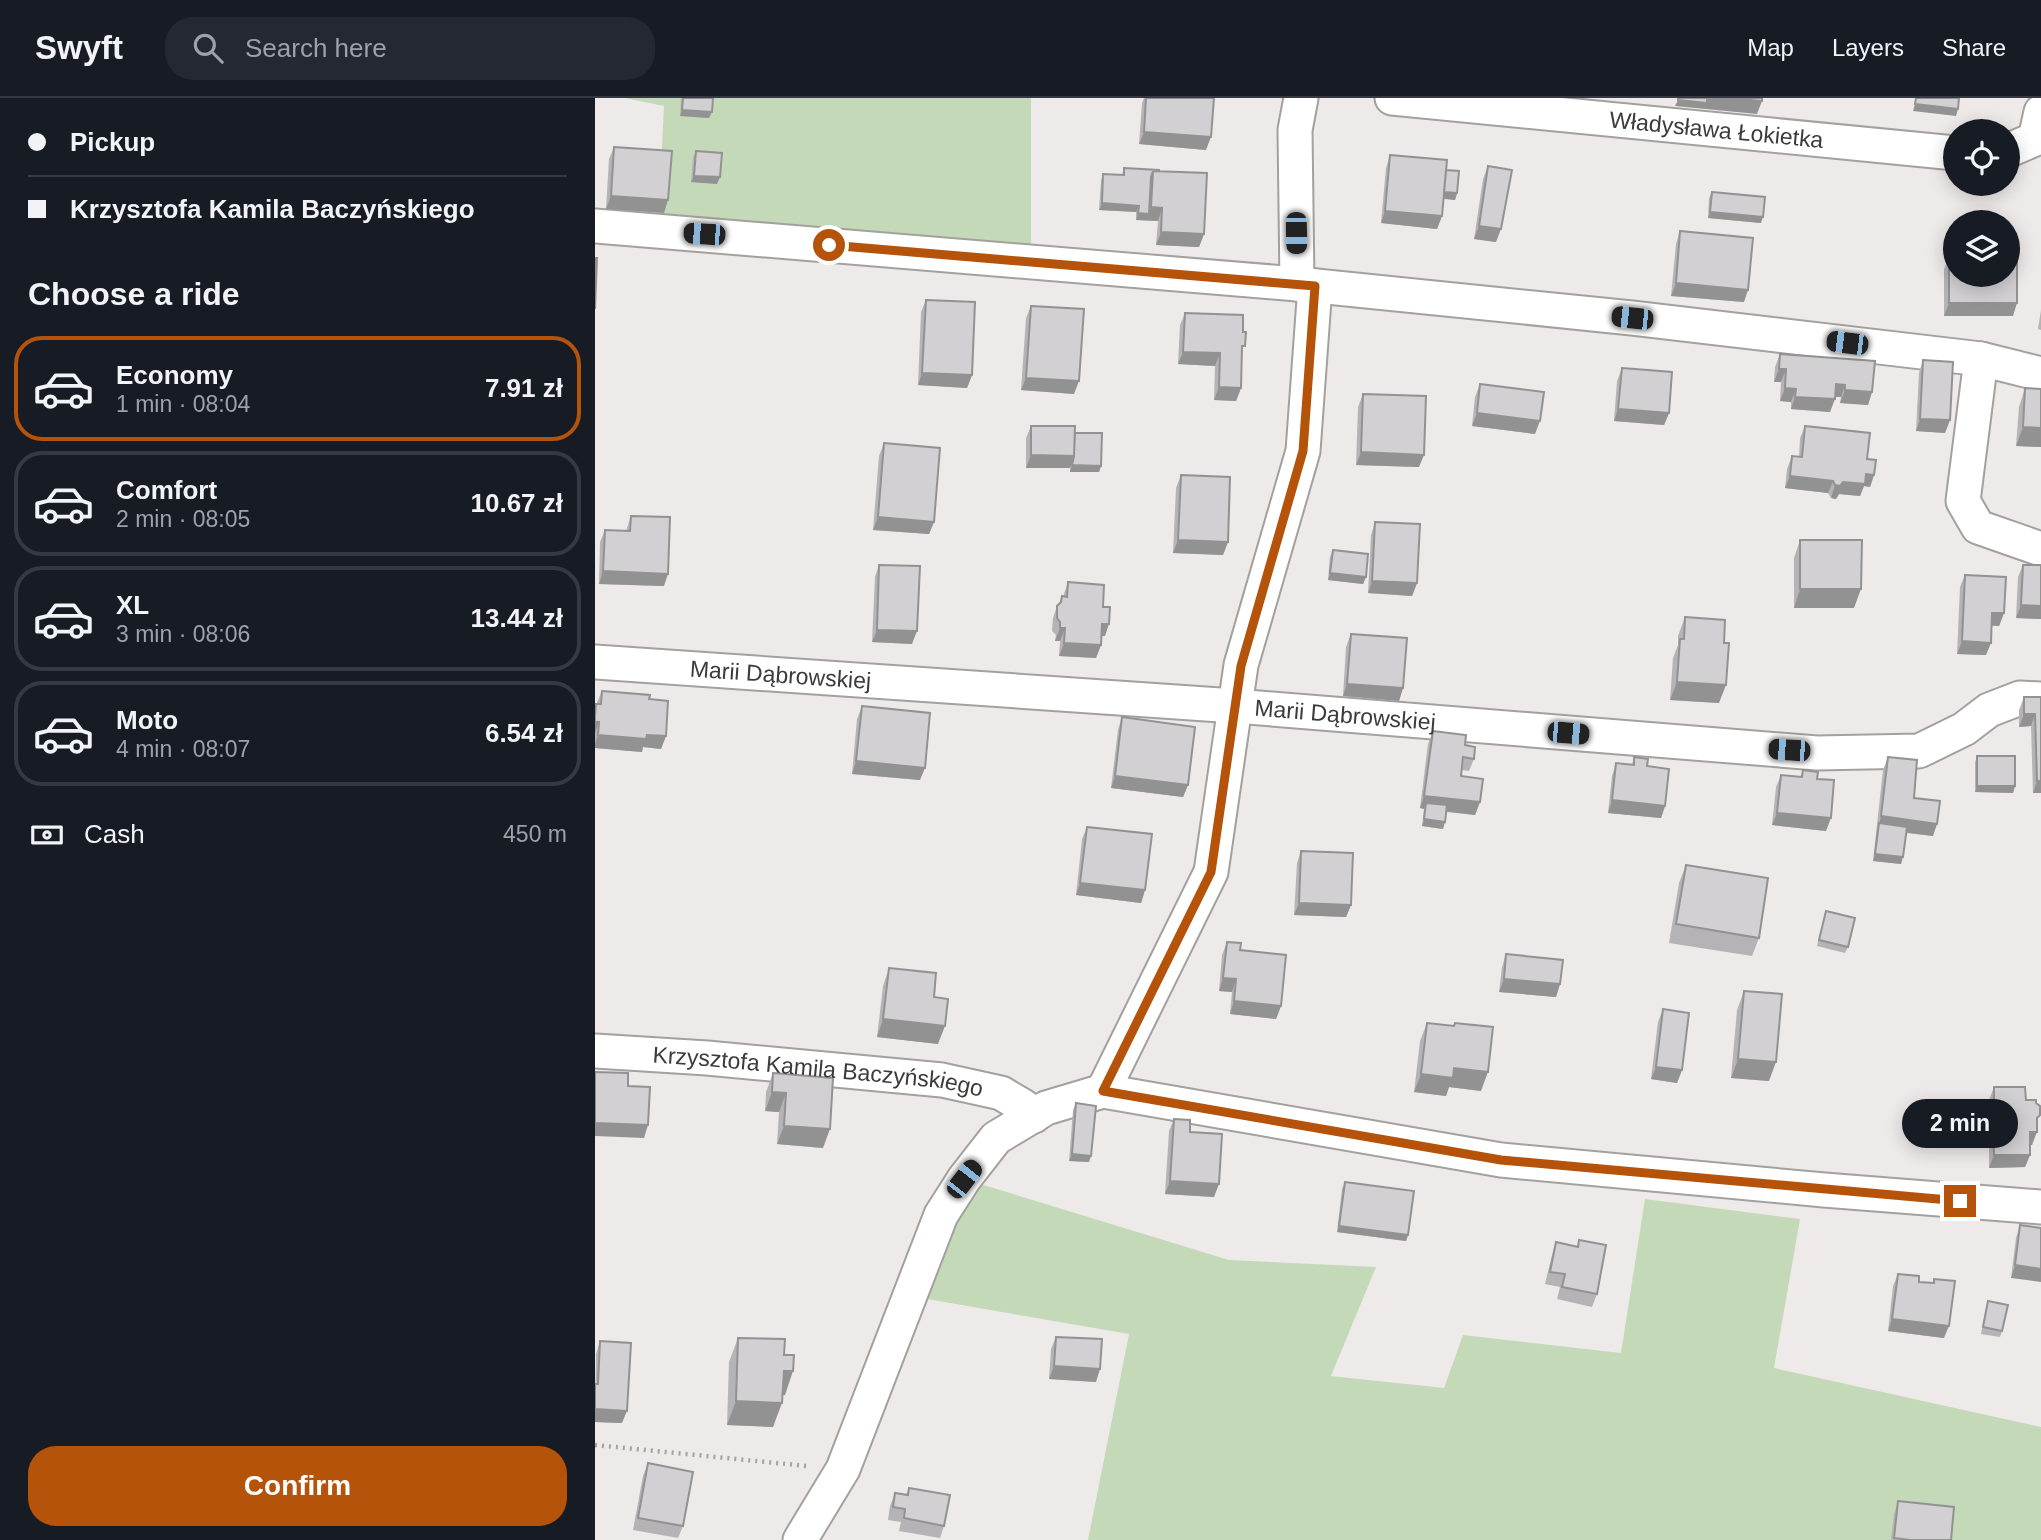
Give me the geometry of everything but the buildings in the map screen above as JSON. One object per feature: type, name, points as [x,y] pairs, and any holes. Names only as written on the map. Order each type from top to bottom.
[{"type":"street","points":[[1103,1091],[1211,872],[1241,666],[1303,451],[1306,285],[1295,130],[1301,98]]},
{"type":"street","name":"Władysława Łokietka","points":[[1392,98],[1943,152]]},
{"type":"street","points":[[2020,145],[2035,139],[2041,112]]},
{"type":"street","points":[[595,226],[1306,285],[1632,318],[1981,359],[2041,374]]},
{"type":"street","points":[[1981,359],[1963,501],[1978,527],[2041,549]]},
{"type":"street","name":"Marii Dąbrowskiej","points":[[595,662],[1235,706],[1817,753],[1920,751],[1965,729],[1989,710],[2020,698],[2041,699]]},
{"type":"street","name":"Krzysztofa Kamila Baczyńskiego","points":[[595,1051],[707,1058],[942,1080],[1001,1094],[1023,1106],[1034,1116]]},
{"type":"street","points":[[800,1540],[843,1469],[941,1215],[964,1179],[996,1138],[1046,1108],[1103,1091],[1501,1160],[1824,1191],[2041,1207]]},
{"type":"path","points":[[595,1445],[843,1469]]},
{"type":"green space","points":[[625,98],[1031,98],[1031,261],[658,231],[664,106]]},
{"type":"green space","points":[[964,1179],[1229,1260],[1376,1267],[1331,1376],[1444,1388],[1463,1335],[1621,1353],[1645,1199],[1800,1219],[1774,1368],[2041,1427],[2041,1540],[1088,1540],[1129,1334],[910,1296]]},
{"type":"route","points":[[829,245],[1315,286],[1303,451],[1241,666],[1211,872],[1103,1091],[1501,1160],[1824,1191],[1960,1201]]}]
